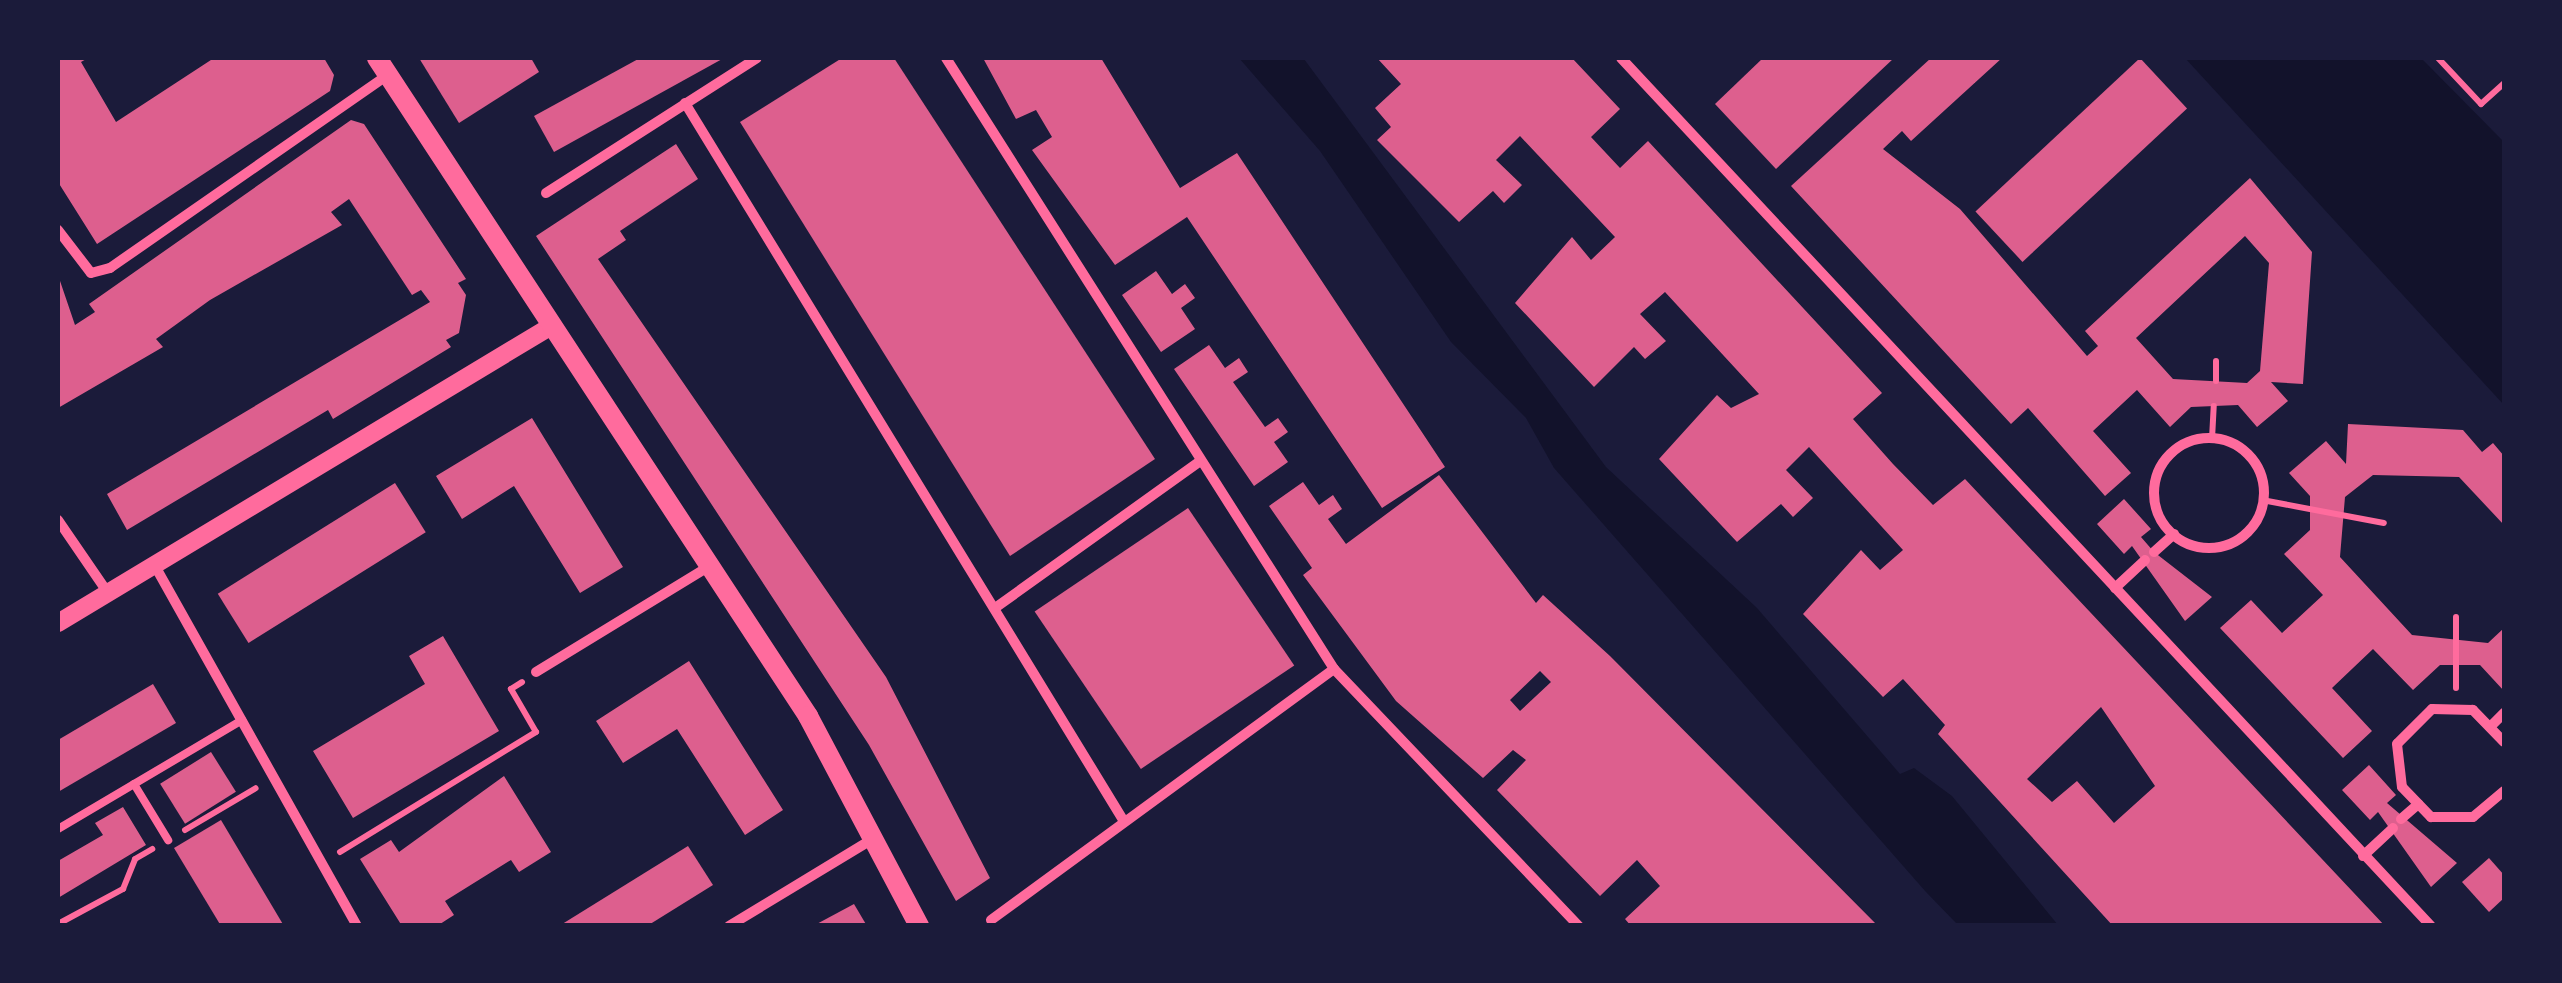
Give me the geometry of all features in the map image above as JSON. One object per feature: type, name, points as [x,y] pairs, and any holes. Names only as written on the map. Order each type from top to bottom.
[{"type":"main road","points":[[383,66],[548,328],[708,566],[877,837],[919,926]]},
{"type":"street","points":[[546,193],[756,58]]},
{"type":"street","points":[[946,58],[1334,669],[1579,926]]},
{"type":"street","points":[[1621,58],[2430,926]]},
{"type":"street","points":[[58,230],[91,273],[110,268],[383,66]]},
{"type":"street","points":[[685,103],[1122,818]]},
{"type":"street","points":[[58,623],[548,328]]},
{"type":"street","points":[[2188,438],[2230,440],[2262,474],[2262,500],[2262,519],[2230,547],[2187,547],[2158,516],[2153,473],[2188,438]]},
{"type":"street","points":[[995,608],[1199,462]]},
{"type":"street","points":[[58,520],[108,593]]},
{"type":"street","points":[[2114,588],[2174,534]]},
{"type":"street","points":[[156,566],[357,926]]},
{"type":"street","points":[[536,672],[708,566]]},
{"type":"street","points":[[991,920],[1122,818],[1334,669]]},
{"type":"street","points":[[2504,742],[2473,710],[2432,709],[2397,744],[2402,787],[2431,817],[2474,817],[2504,790]]},
{"type":"street","points":[[2490,727],[2504,713]]},
{"type":"street","points":[[2364,856],[2418,804]]},
{"type":"street","points":[[729,926],[877,837]]},
{"type":"lane","points":[[58,829],[242,720]]},
{"type":"lane","points":[[134,784],[168,840]]},
{"type":"path","points":[[2438,58],[2481,104],[2504,82]]},
{"type":"path","points":[[2216,361],[2216,381]]},
{"type":"path","points":[[2212,439],[2214,406]]},
{"type":"path","points":[[2262,500],[2384,523]]},
{"type":"path","points":[[2456,617],[2456,710]]},
{"type":"path","points":[[322,863],[536,732],[511,690],[536,672]]},
{"type":"shaded area","points":[[1239,58],[1304,59],[1606,467],[1757,608],[1900,774],[1914,768],[1952,796],[2058,925],[1958,925],[1926,892],[1554,468],[1526,418],[1451,342],[1320,151]]},
{"type":"shaded area","points":[[2185,58],[2421,58],[2504,142],[2504,405]]},
{"type":"building","points":[[58,58],[88,58],[81,62],[116,122],[214,58],[324,58],[334,75],[330,91],[97,244],[58,182]]},
{"type":"building","points":[[419,58],[531,58],[539,72],[459,123]]},
{"type":"building","points":[[640,58],[724,58],[554,152],[534,116]]},
{"type":"building","points":[[842,58],[894,58],[1155,459],[1010,556],[740,122]]},
{"type":"building","points":[[983,58],[1101,58],[1180,188],[1237,153],[1445,467],[1382,508],[1187,217],[1115,265],[1032,150],[1052,137],[1036,110],[1016,119]]},
{"type":"building","points":[[1377,58],[1572,58],[1620,109],[1591,137],[1620,168],[1648,141],[1882,393],[1853,419],[1893,464],[1933,505],[1965,479],[2385,926],[2113,926],[1938,734],[1945,725],[1903,679],[1883,697],[1803,614],[1861,550],[1880,570],[1903,550],[1809,447],[1786,470],[1813,498],[1793,517],[1781,504],[1737,542],[1659,459],[1717,395],[1731,408],[1759,394],[1665,292],[1640,314],[1666,341],[1645,359],[1634,347],[1594,387],[1515,303],[1572,237],[1591,260],[1615,237],[1520,136],[1496,160],[1522,185],[1504,203],[1493,191],[1459,222],[1377,140],[1391,127],[1375,108],[1401,84]],"holes":[[[2101,707],[2155,786],[2114,823],[2077,781],[2052,802],[2027,779]]]},
{"type":"building","points":[[1763,58],[1894,58],[1776,169],[1715,104]]},
{"type":"building","points":[[1931,58],[2002,58],[1911,141],[1902,131],[1883,149],[1960,209],[2087,356],[2098,346],[2085,331],[2250,178],[2312,252],[2303,384],[2271,382],[2288,401],[2257,427],[2238,405],[2191,407],[2170,427],[2137,390],[2093,431],[2131,473],[2105,496],[2028,408],[2011,424],[1791,186]],"holes":[[[2245,236],[2269,263],[2260,371],[2247,383],[2173,379],[2136,338]]]},
{"type":"building","points":[[2140,58],[2187,108],[2023,262],[1975,211]]},
{"type":"building","points":[[351,120],[364,124],[466,279],[458,283],[466,295],[459,333],[446,340],[451,347],[333,419],[328,410],[127,530],[107,494],[430,302],[421,290],[412,295],[349,199],[331,212],[342,225],[210,300],[156,339],[163,347],[58,408],[58,275],[75,325],[95,312],[89,304]]},
{"type":"building","points":[[676,144],[698,179],[620,231],[626,240],[598,259],[886,677],[990,878],[956,901],[869,745],[536,236]]},
{"type":"building","points":[[1156,271],[1172,294],[1185,284],[1195,298],[1181,308],[1195,329],[1161,352],[1122,295]]},
{"type":"building","points":[[1209,345],[1225,368],[1239,358],[1248,372],[1233,382],[1265,427],[1278,418],[1288,432],[1274,442],[1288,462],[1254,486],[1174,369]]},
{"type":"building","points":[[532,418],[623,567],[580,593],[514,486],[462,519],[436,476]]},
{"type":"building","points":[[2348,424],[2463,430],[2482,452],[2493,443],[2504,456],[2504,525],[2459,477],[2373,475],[2345,497],[2340,557],[2412,635],[2488,643],[2504,628],[2504,691],[2480,665],[2440,665],[2413,690],[2373,649],[2332,688],[2372,731],[2343,758],[2220,628],[2251,600],[2282,633],[2323,595],[2284,554],[2310,530],[2310,496],[2289,473],[2326,441],[2346,464]]},
{"type":"building","points":[[1439,475],[1536,603],[1543,595],[1610,656],[1878,926],[1631,926],[1625,919],[1660,886],[1637,860],[1600,896],[1497,790],[1526,760],[1513,750],[1483,778],[1396,701],[1303,575],[1312,568],[1269,506],[1303,482],[1319,505],[1333,495],[1342,509],[1328,519],[1346,544]],"holes":[[[1540,671],[1551,682],[1520,711],[1510,700]]]},
{"type":"building","points":[[395,483],[426,532],[248,643],[218,594]]},
{"type":"building","points":[[2124,499],[2151,529],[2141,537],[2154,552],[2212,597],[2185,621],[2132,546],[2124,554],[2097,524]]},
{"type":"building","points":[[1188,508],[1294,666],[1141,769],[1035,611]]},
{"type":"building","points":[[443,636],[499,731],[353,818],[313,751],[425,684],[409,656]]},
{"type":"building","points":[[689,661],[783,810],[745,835],[677,729],[623,763],[596,721]]},
{"type":"building","points":[[153,684],[176,723],[58,792],[58,740]]},
{"type":"building","points":[[211,752],[236,792],[185,824],[160,784]]},
{"type":"building","points":[[2369,765],[2396,795],[2387,803],[2457,863],[2431,887],[2378,812],[2370,820],[2342,790]]},
{"type":"building","points":[[504,776],[551,852],[519,872],[511,860],[445,901],[454,915],[437,926],[402,926],[360,859],[391,840],[399,852]]},
{"type":"building","points":[[123,807],[146,845],[58,898],[58,861],[103,835],[95,823]]},
{"type":"building","points":[[221,820],[284,926],[221,926],[174,848]]},
{"type":"building","points":[[688,846],[713,885],[647,926],[559,926]]},
{"type":"building","points":[[2489,858],[2504,875],[2504,898],[2489,912],[2462,882]]},
{"type":"building","points":[[854,904],[867,926],[813,926]]}]
